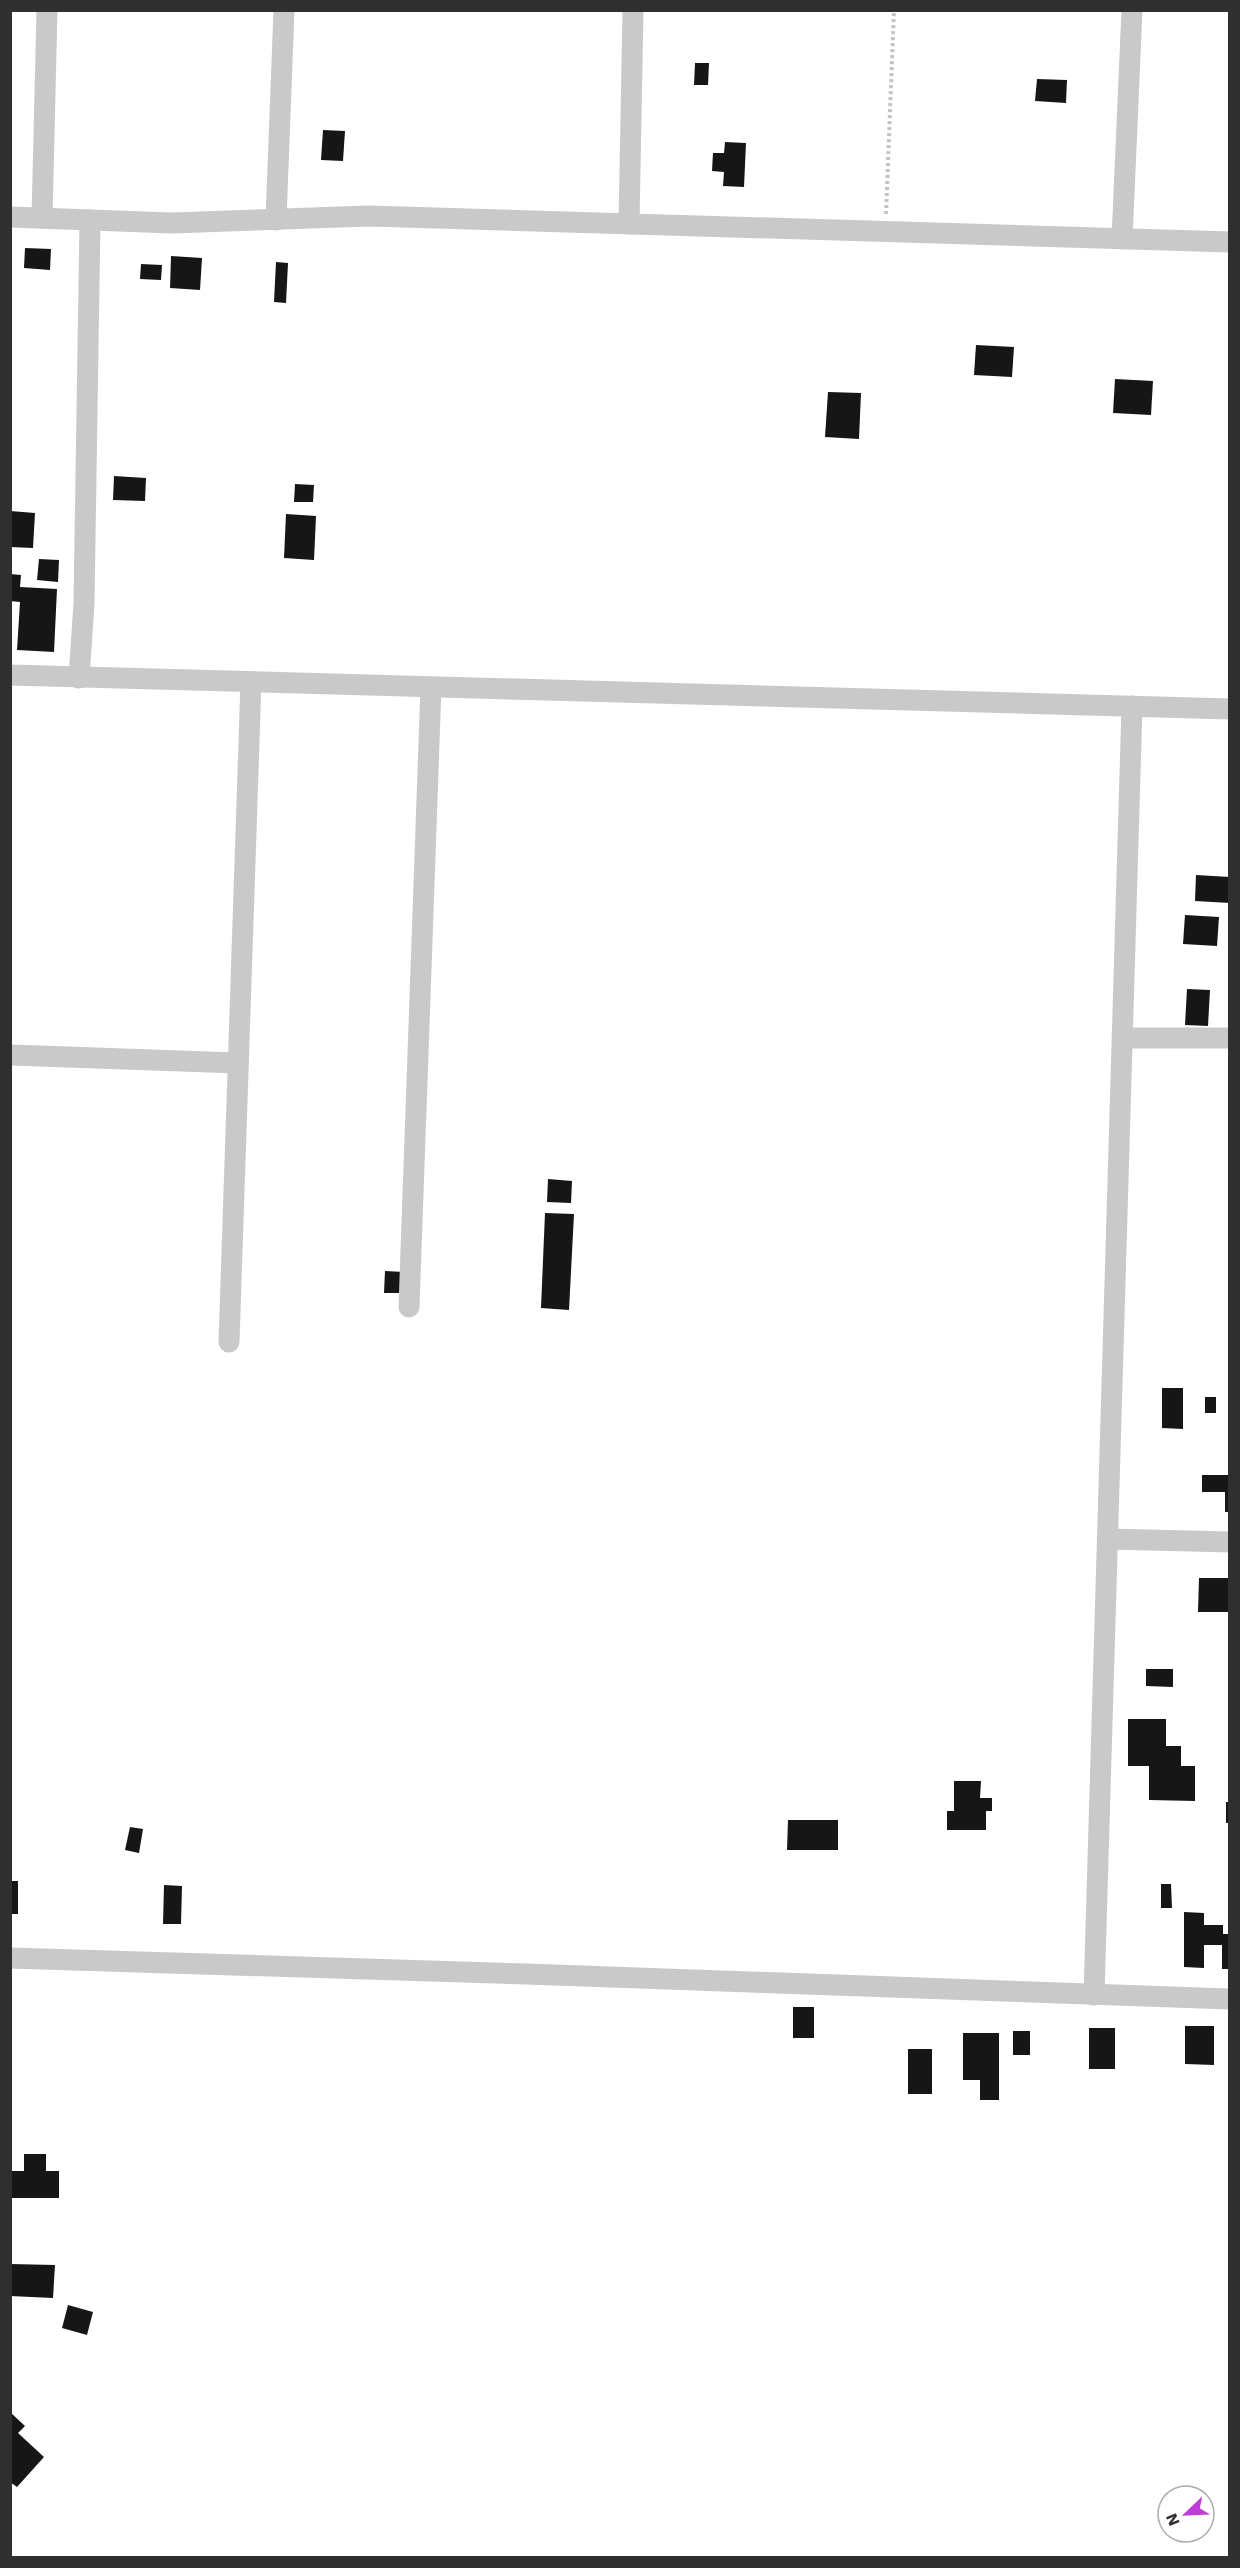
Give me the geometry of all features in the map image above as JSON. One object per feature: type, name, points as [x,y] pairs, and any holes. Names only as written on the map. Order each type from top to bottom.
[{"type":"street","points":[[42,218],[48,10]]},
{"type":"street","points":[[276,220],[284,10]]},
{"type":"street","points":[[629,224],[633,10]]},
{"type":"street","points":[[1122,239],[1132,10]]},
{"type":"street","points":[[10,217],[172,223],[369,216],[1230,242]]},
{"type":"street","points":[[79,678],[84,591],[90,220]]},
{"type":"street","points":[[10,675],[1230,709]]},
{"type":"street","points":[[229,1342],[250,682]]},
{"type":"street","points":[[409,1307],[431,687]]},
{"type":"street","points":[[1094,1995],[1132,706]]},
{"type":"street","points":[[1123,1038],[1230,1038]]},
{"type":"street","points":[[10,1055],[238,1063]]},
{"type":"street","points":[[1108,1539],[1230,1542]]},
{"type":"street","points":[[10,1958],[1230,2000]]},
{"type":"path","points":[[885,232],[894,10]]},
{"type":"building","points":[[695,63],[709,63],[708,85],[694,85]]},
{"type":"building","points":[[1037,79],[1067,80],[1066,103],[1035,101]]},
{"type":"building","points":[[323,130],[345,131],[343,161],[321,160]]},
{"type":"building","points":[[725,142],[746,143],[744,187],[723,186],[724,172],[712,171],[713,153],[724,153]]},
{"type":"building","points":[[25,248],[51,249],[50,270],[24,268]]},
{"type":"building","points":[[171,256],[202,258],[200,290],[170,288]]},
{"type":"building","points":[[276,262],[288,263],[286,303],[274,302]]},
{"type":"building","points":[[141,264],[162,265],[161,280],[140,279]]},
{"type":"building","points":[[976,345],[1014,347],[1012,377],[974,375]]},
{"type":"building","points":[[1115,379],[1153,381],[1151,415],[1113,413]]},
{"type":"building","points":[[828,392],[861,393],[859,439],[825,437]]},
{"type":"building","points":[[114,476],[146,478],[145,501],[113,500]]},
{"type":"building","points":[[295,484],[314,485],[313,502],[294,502]]},
{"type":"building","points":[[10,511],[35,513],[33,548],[10,547]]},
{"type":"building","points":[[286,514],[316,516],[314,560],[284,558]]},
{"type":"building","points":[[39,559],[59,560],[58,582],[37,580]]},
{"type":"building","points":[[10,574],[21,575],[20,587],[57,589],[54,652],[17,650],[20,602],[10,601]]},
{"type":"building","points":[[1196,875],[1230,877],[1230,903],[1195,901]]},
{"type":"building","points":[[1185,915],[1219,917],[1217,946],[1183,944]]},
{"type":"building","points":[[1187,989],[1210,990],[1208,1026],[1185,1025]]},
{"type":"building","points":[[548,1179],[572,1181],[571,1203],[547,1202]]},
{"type":"building","points":[[545,1213],[574,1214],[569,1310],[541,1308]]},
{"type":"building","points":[[385,1271],[404,1272],[403,1293],[384,1293]]},
{"type":"building","points":[[1162,1388],[1183,1388],[1183,1429],[1162,1428]]},
{"type":"building","points":[[1205,1397],[1216,1397],[1216,1413],[1205,1413]]},
{"type":"building","points":[[1202,1475],[1230,1475],[1230,1512],[1225,1512],[1225,1492],[1202,1492]]},
{"type":"building","points":[[1199,1578],[1230,1578],[1230,1612],[1198,1612]]},
{"type":"building","points":[[1146,1669],[1173,1669],[1173,1687],[1146,1686]]},
{"type":"building","points":[[1128,1719],[1166,1719],[1166,1746],[1181,1746],[1181,1766],[1195,1766],[1195,1801],[1149,1800],[1149,1766],[1128,1766]]},
{"type":"building","points":[[954,1781],[981,1781],[980,1798],[992,1798],[992,1811],[986,1811],[986,1830],[947,1830],[947,1811],[954,1811]]},
{"type":"building","points":[[1226,1802],[1230,1802],[1230,1823],[1226,1823]]},
{"type":"building","points":[[788,1820],[838,1820],[838,1850],[787,1850]]},
{"type":"building","points":[[130,1827],[143,1829],[139,1853],[125,1850]]},
{"type":"building","points":[[10,1881],[18,1881],[18,1914],[10,1914]]},
{"type":"building","points":[[1161,1884],[1171,1884],[1172,1908],[1161,1908]]},
{"type":"building","points":[[164,1885],[182,1886],[181,1924],[163,1924]]},
{"type":"building","points":[[1184,1912],[1204,1913],[1204,1925],[1223,1925],[1223,1934],[1230,1934],[1230,1969],[1222,1969],[1222,1945],[1204,1945],[1204,1968],[1184,1967]]},
{"type":"building","points":[[793,2007],[814,2007],[814,2038],[793,2038]]},
{"type":"building","points":[[1185,2026],[1214,2026],[1214,2065],[1185,2064]]},
{"type":"building","points":[[1089,2028],[1115,2028],[1115,2069],[1089,2069]]},
{"type":"building","points":[[1013,2031],[1030,2031],[1030,2055],[1013,2055]]},
{"type":"building","points":[[963,2033],[999,2033],[999,2100],[980,2100],[980,2080],[963,2080]]},
{"type":"building","points":[[908,2049],[932,2049],[932,2094],[908,2094]]},
{"type":"building","points":[[24,2154],[46,2154],[46,2171],[59,2171],[59,2198],[10,2198],[10,2171],[24,2171]]},
{"type":"building","points":[[10,2264],[55,2265],[53,2298],[10,2296]]},
{"type":"building","points":[[68,2305],[93,2312],[87,2335],[62,2328]]},
{"type":"building","points":[[10,2412],[25,2426],[18,2433],[44,2457],[17,2487],[10,2482]]}]
